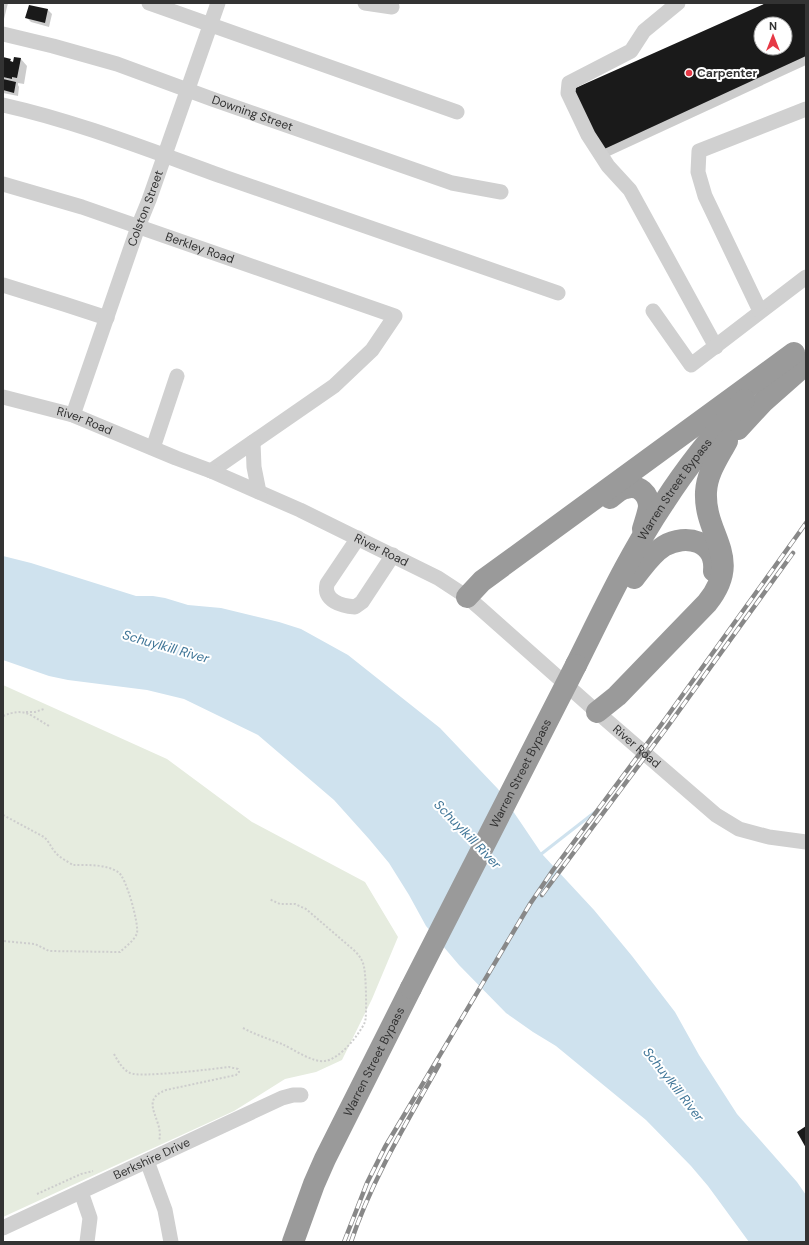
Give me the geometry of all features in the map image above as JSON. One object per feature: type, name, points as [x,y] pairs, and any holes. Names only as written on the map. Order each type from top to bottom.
[{"type":"highway","name":"Warren Street Bypass","points":[[580,669],[675,508],[692,484],[727,441],[763,402],[802,353]]},
{"type":"highway","name":"Warren Street Bypass","points":[[293,1242],[325,1159],[416,992],[580,669],[636,549],[665,501],[698,454],[752,392],[802,353]]},
{"type":"highway","points":[[467,597],[482,581],[802,353]]},
{"type":"highway","points":[[597,712],[617,696],[707,603],[717,588],[722,572],[722,557],[708,510],[706,492],[709,474],[727,441]]},
{"type":"highway","points":[[467,597],[487,588],[618,492],[631,487],[640,489],[644,492],[648,502],[648,514],[636,549]]},
{"type":"highway","points":[[597,712],[612,691],[706,592],[713,578],[714,562],[709,550],[699,543],[693,540],[679,540],[664,546],[657,551],[634,578]]},
{"type":"highway","name":"Warren Street Bypass","points":[[305,1242],[325,1188],[416,992]]},
{"type":"street","points":[[149,3],[457,112]]},
{"type":"street","name":"Colston Street","points":[[73,415],[218,3]]},
{"type":"street","points":[[365,3],[392,5]]},
{"type":"street","points":[[678,3],[644,31],[631,51],[601,65],[569,83],[568,92],[588,135],[608,166],[630,190],[716,347]]},
{"type":"street","name":"Downing Street","points":[[3,34],[90,56],[452,183],[501,192]]},
{"type":"street","points":[[3,105],[44,115],[90,129],[558,293]]},
{"type":"street","points":[[760,311],[705,196],[698,172],[700,151],[806,108]]},
{"type":"street","name":"Berkley Road","points":[[3,184],[48,196],[395,316],[372,350],[334,386],[253,442]]},
{"type":"street","points":[[653,311],[692,364],[806,277]]},
{"type":"street","points":[[3,285],[107,318]]},
{"type":"street","points":[[153,448],[177,376]]},
{"type":"street","name":"River Road","points":[[3,397],[73,415],[211,471],[358,538],[438,578],[467,597],[716,815],[739,828],[770,837],[806,842]]},
{"type":"street","points":[[211,471],[253,442]]},
{"type":"street","points":[[253,442],[254,467],[259,492]]},
{"type":"street","points":[[358,538],[327,584],[326,589],[328,595],[332,600],[340,604],[355,608],[362,602],[393,555]]},
{"type":"street","name":"Berkshire Drive","points":[[3,1228],[282,1098],[293,1095],[301,1095]]},
{"type":"street","points":[[147,1161],[164,1210],[171,1242]]},
{"type":"street","points":[[81,1192],[90,1218],[87,1242]]},
{"type":"path","points":[[3,716],[14,712],[35,712],[44,709]]},
{"type":"path","points":[[22,712],[49,726]]},
{"type":"path","points":[[3,816],[44,837],[48,840],[57,855],[72,865],[99,866],[114,869],[120,872],[130,894],[137,931],[135,937],[120,952],[49,951],[36,944],[3,941]]},
{"type":"path","points":[[243,1028],[284,1045],[301,1054],[324,1061],[343,1052],[349,1046],[364,1022],[366,1014],[365,969],[356,952],[306,909],[295,904],[280,904],[269,898]]},
{"type":"path","points":[[114,1054],[122,1067],[134,1074],[154,1075],[229,1067],[238,1069],[239,1072],[236,1075],[166,1090],[157,1094],[152,1102],[153,1111],[160,1131],[158,1142]]},
{"type":"path","points":[[37,1194],[81,1174],[94,1172]]},
{"type":"shaded area","points":[[3,685],[167,759],[252,822],[365,882],[398,937],[372,999],[342,1060],[316,1072],[285,1079],[234,1111],[3,1217]]},
{"type":"water","name":"Schuylkill River","points":[[3,556],[31,563],[136,596],[153,596],[188,605],[221,608],[301,629],[348,655],[440,728],[498,789],[542,854],[594,910],[632,956],[675,1012],[699,1055],[737,1114],[797,1182],[806,1195],[806,1242],[749,1242],[708,1186],[691,1166],[646,1120],[556,1046],[506,1013],[459,965],[426,926],[389,863],[369,839],[334,800],[258,735],[184,699],[147,690],[68,680],[49,676],[3,660]]},
{"type":"building","name":"Carpenter","points":[[766,3],[806,3],[806,56],[600,151],[571,90]]},
{"type":"building","points":[[29,5],[48,9],[45,23],[25,18]]},
{"type":"building","points":[[3,57],[11,59],[10,61],[13,62],[14,57],[21,58],[17,78],[12,77],[12,79],[3,77]]},
{"type":"building","points":[[3,79],[16,82],[14,93],[3,90]]},
{"type":"building","points":[[806,1126],[806,1148],[797,1132]]},
{"type":"waterway","points":[[540,855],[595,812]]},
{"type":"railway","points":[[344,1242],[367,1183],[385,1147],[530,904],[553,870],[661,725],[806,523]]},
{"type":"railway","points":[[542,895],[668,726],[793,553]]},
{"type":"railway","points":[[351,1242],[359,1219],[380,1173],[439,1065]]},
{"type":"place","name":"Carpenter","points":[[689,73]]}]
